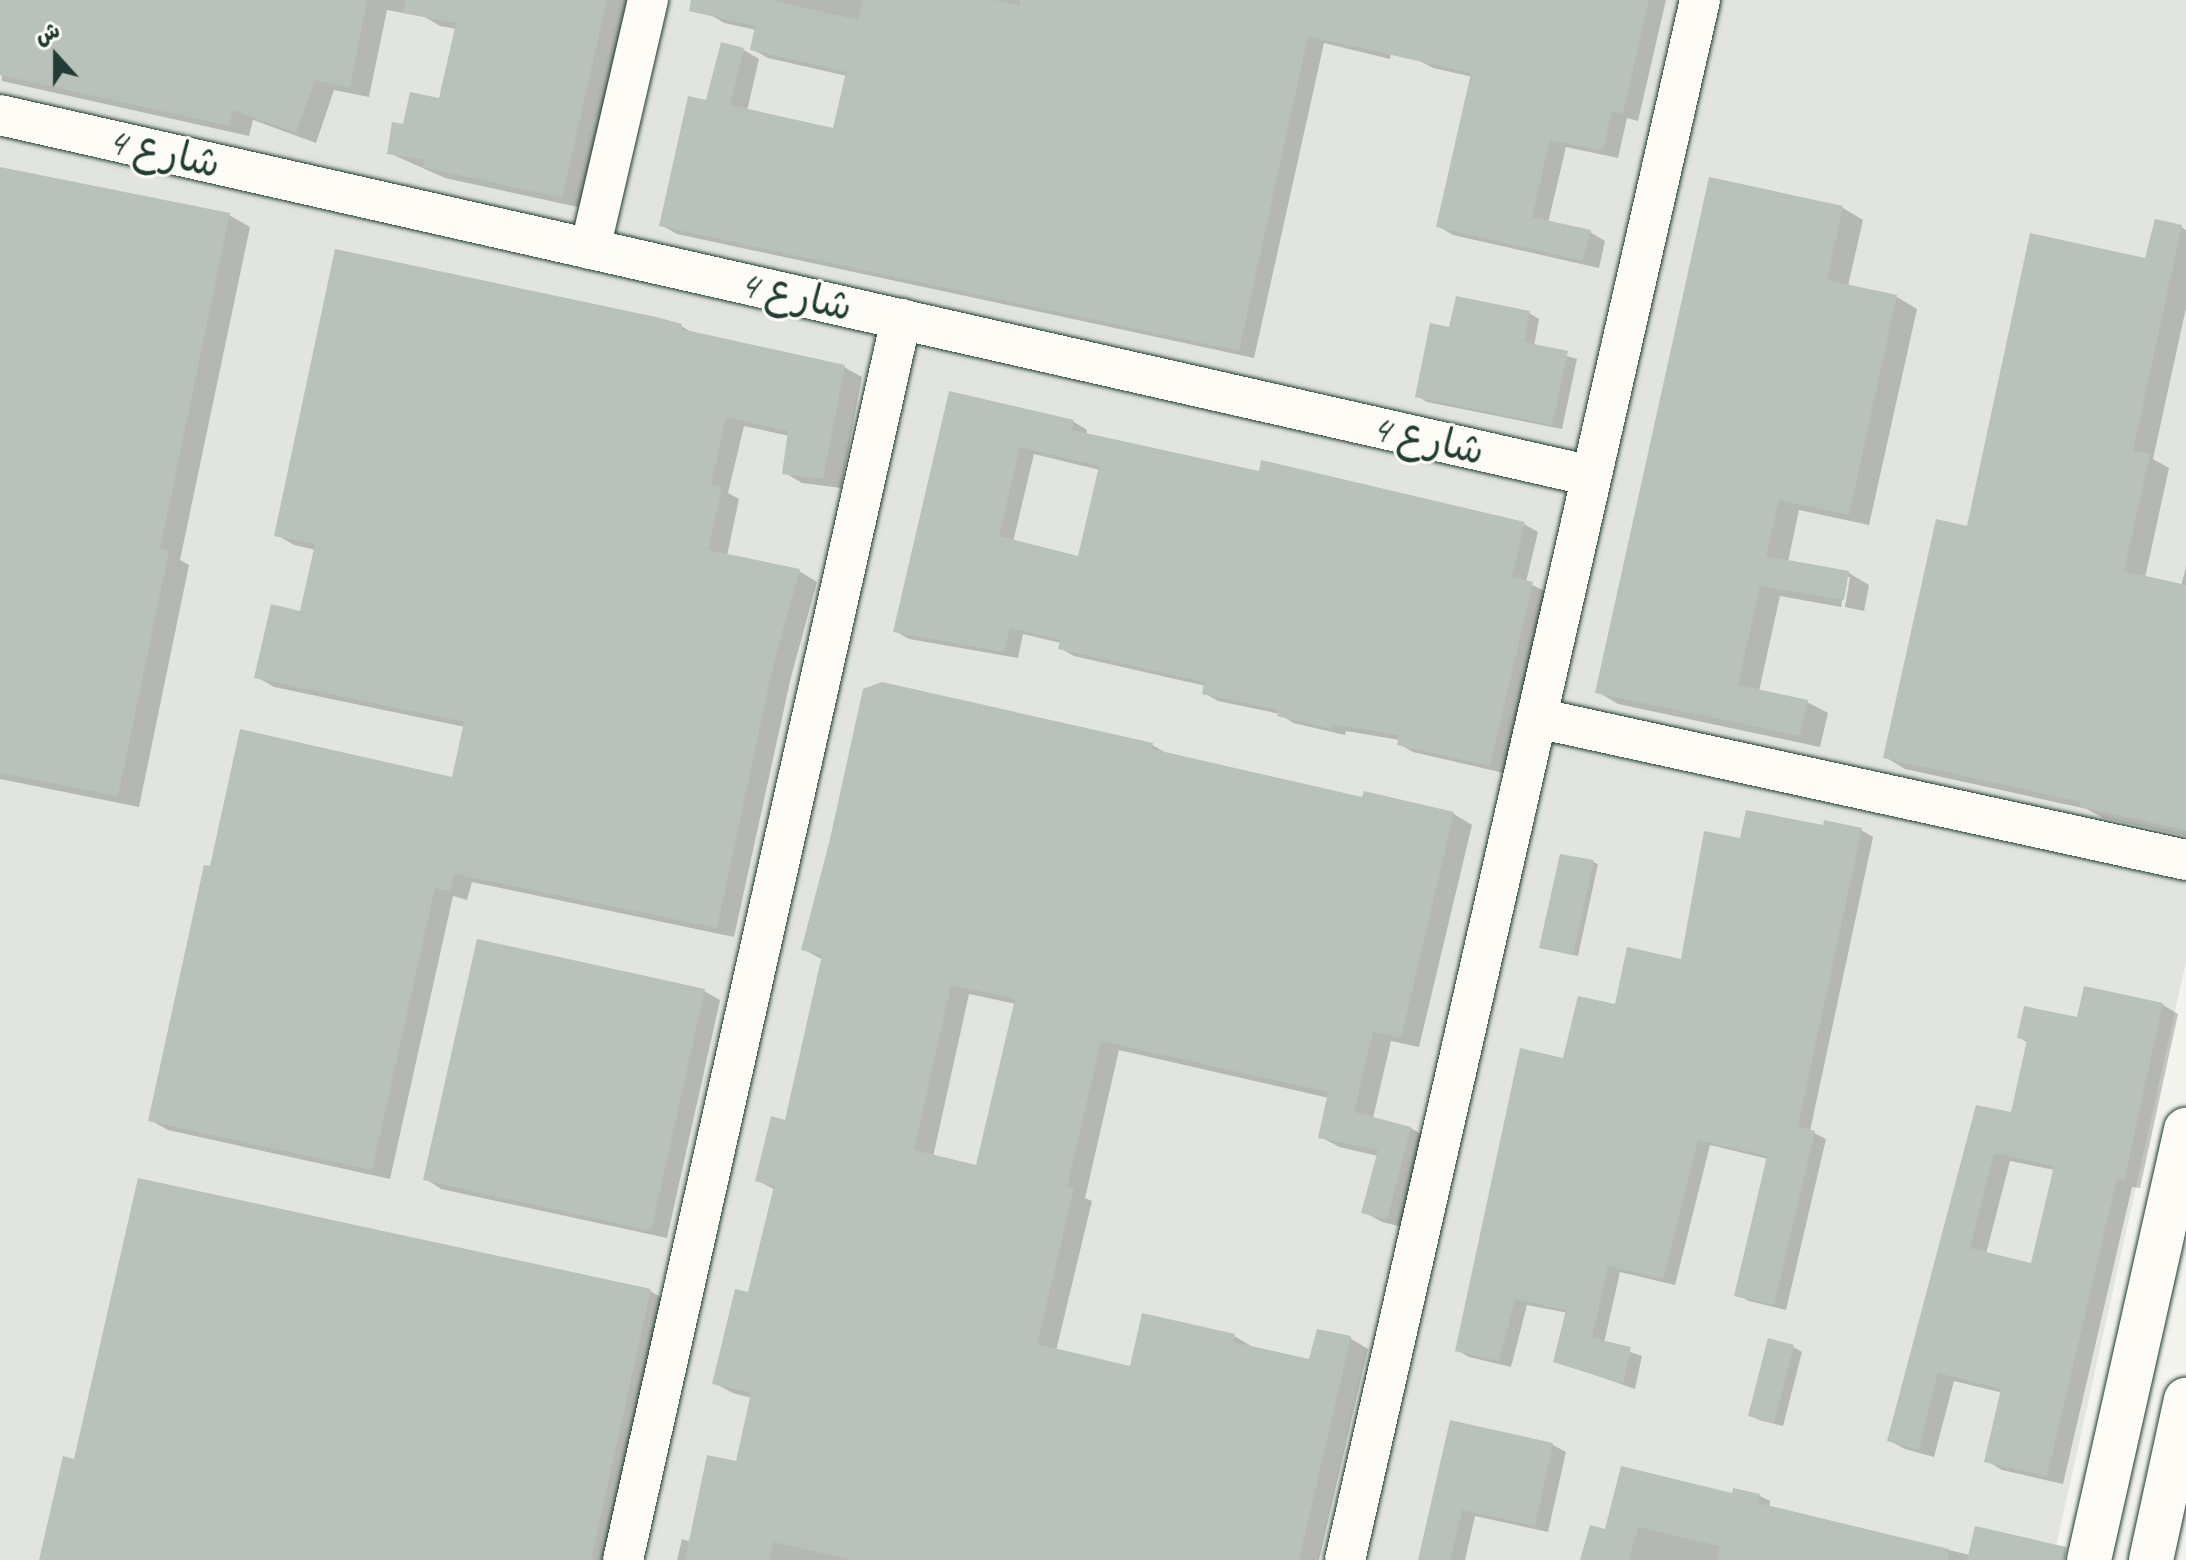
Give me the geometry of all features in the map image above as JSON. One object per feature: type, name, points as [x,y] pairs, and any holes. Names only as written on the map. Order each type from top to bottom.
[{"type":"main road","points":[[2089,1560],[2186,1130]]},
{"type":"main road","points":[[2151,1560],[2186,1400]]},
{"type":"street","points":[[590,249],[648,0]]},
{"type":"street","points":[[1345,1560],[1700,0]]},
{"type":"street","name":"شارع 4","points":[[0,115],[1592,476]]},
{"type":"street","points":[[623,1560],[901,319]]},
{"type":"street","points":[[1537,718],[2186,860]]},
{"type":"shaded area","points":[[0,0],[2186,0],[2186,962],[2053,1560],[0,1560]]},
{"type":"building","points":[[0,0],[367,0],[350,87],[315,80],[296,133],[233,110],[229,126],[0,75]]},
{"type":"building","points":[[405,0],[607,0],[562,198],[423,167],[425,160],[387,154],[392,122],[403,124],[410,92],[439,98],[456,23],[403,13]]},
{"type":"building","points":[[691,0],[771,0],[858,20],[863,0],[994,0],[1020,6],[1020,0],[1649,0],[1623,114],[1612,111],[1603,151],[1550,140],[1532,217],[1591,230],[1583,261],[1436,227],[1471,73],[1308,36],[1239,351],[659,226],[688,96],[706,100],[721,42],[744,48],[730,105],[833,128],[846,72],[750,50],[755,26],[689,11]]},
{"type":"building","points":[[0,167],[230,213],[160,549],[169,551],[118,796],[0,773]]},
{"type":"building","points":[[1709,177],[1843,206],[1827,280],[1897,295],[1849,515],[1779,500],[1766,556],[1849,571],[1844,600],[1760,586],[1738,685],[1808,700],[1800,736],[1595,693]]},
{"type":"building","points":[[2155,219],[2182,225],[2133,451],[2150,454],[2124,571],[2186,585],[2186,830],[2080,807],[2081,802],[1883,758],[1936,519],[1967,526],[2030,233],[2145,258]]},
{"type":"building","points":[[335,249],[656,317],[682,324],[681,329],[845,365],[823,479],[782,474],[788,431],[726,417],[711,485],[722,487],[708,550],[800,569],[773,666],[717,928],[454,874],[450,891],[435,888],[372,1170],[148,1121],[204,865],[210,866],[240,729],[452,777],[464,722],[254,678],[271,604],[300,611],[315,544],[274,536]]},
{"type":"building","points":[[1456,296],[1530,311],[1524,342],[1568,351],[1552,425],[1415,397],[1430,323],[1449,327]]},
{"type":"building","points":[[949,391],[1074,420],[1072,430],[1259,471],[1261,460],[1525,522],[1512,577],[1533,582],[1490,766],[1397,745],[1399,735],[1332,724],[1331,729],[1277,716],[1279,710],[1202,694],[1204,682],[1058,649],[1060,640],[1010,628],[1004,652],[893,632]],"holes":[[[1020,447],[1099,466],[1078,556],[999,536]]]},
{"type":"building","points":[[882,682],[1153,743],[1152,749],[1362,797],[1364,791],[1454,812],[1401,1038],[1373,1032],[1354,1112],[1411,1127],[1387,1220],[1361,1213],[1378,1150],[1318,1138],[1328,1092],[1101,1041],[1067,1187],[1074,1189],[1037,1344],[1130,1366],[1142,1313],[1235,1334],[1233,1342],[1309,1359],[1317,1329],[1351,1336],[1299,1560],[852,1560],[773,1542],[769,1560],[685,1560],[707,1455],[736,1461],[751,1393],[712,1384],[735,1289],[748,1292],[774,1186],[755,1181],[771,1116],[785,1120],[822,955],[801,950],[830,839],[863,689]],"holes":[[[951,985],[1015,999],[976,1165],[914,1150]]]},
{"type":"building","points":[[1746,810],[1823,825],[1824,820],[1862,828],[1798,1126],[1815,1131],[1774,1305],[1734,1296],[1767,1156],[1698,1140],[1663,1279],[1608,1266],[1592,1338],[1631,1347],[1623,1384],[1553,1362],[1566,1310],[1515,1299],[1499,1361],[1455,1351],[1520,1048],[1563,1058],[1578,996],[1615,1004],[1627,947],[1681,959],[1704,831],[1740,838]]},
{"type":"building","points":[[1560,854],[1594,860],[1573,955],[1539,948]]},
{"type":"building","points":[[477,939],[705,989],[651,1231],[423,1180]]},
{"type":"building","points":[[2084,986],[2163,1003],[2124,1181],[2117,1179],[2047,1476],[1984,1462],[2001,1389],[1938,1373],[1919,1450],[1887,1441],[1976,1105],[2011,1112],[2027,1040],[2017,1038],[2024,1006],[2077,1017]],"holes":[[[1994,1153],[2054,1166],[2031,1263],[1970,1248]]]},
{"type":"building","points":[[138,1178],[651,1289],[591,1560],[39,1560],[63,1456],[74,1459]]},
{"type":"building","points":[[1768,1338],[1794,1345],[1774,1423],[1748,1416]]},
{"type":"building","points":[[1450,1420],[1553,1443],[1535,1526],[1462,1510],[1450,1560],[1418,1560]]},
{"type":"building","points":[[1621,1466],[1732,1493],[1733,1488],[1760,1494],[1758,1503],[1949,1549],[1948,1560],[1717,1560],[1720,1546],[1638,1527],[1629,1560],[1580,1560],[1590,1525],[1605,1529]]},
{"type":"building","points":[[1975,1526],[2066,1547],[2065,1560],[1967,1560]]}]
